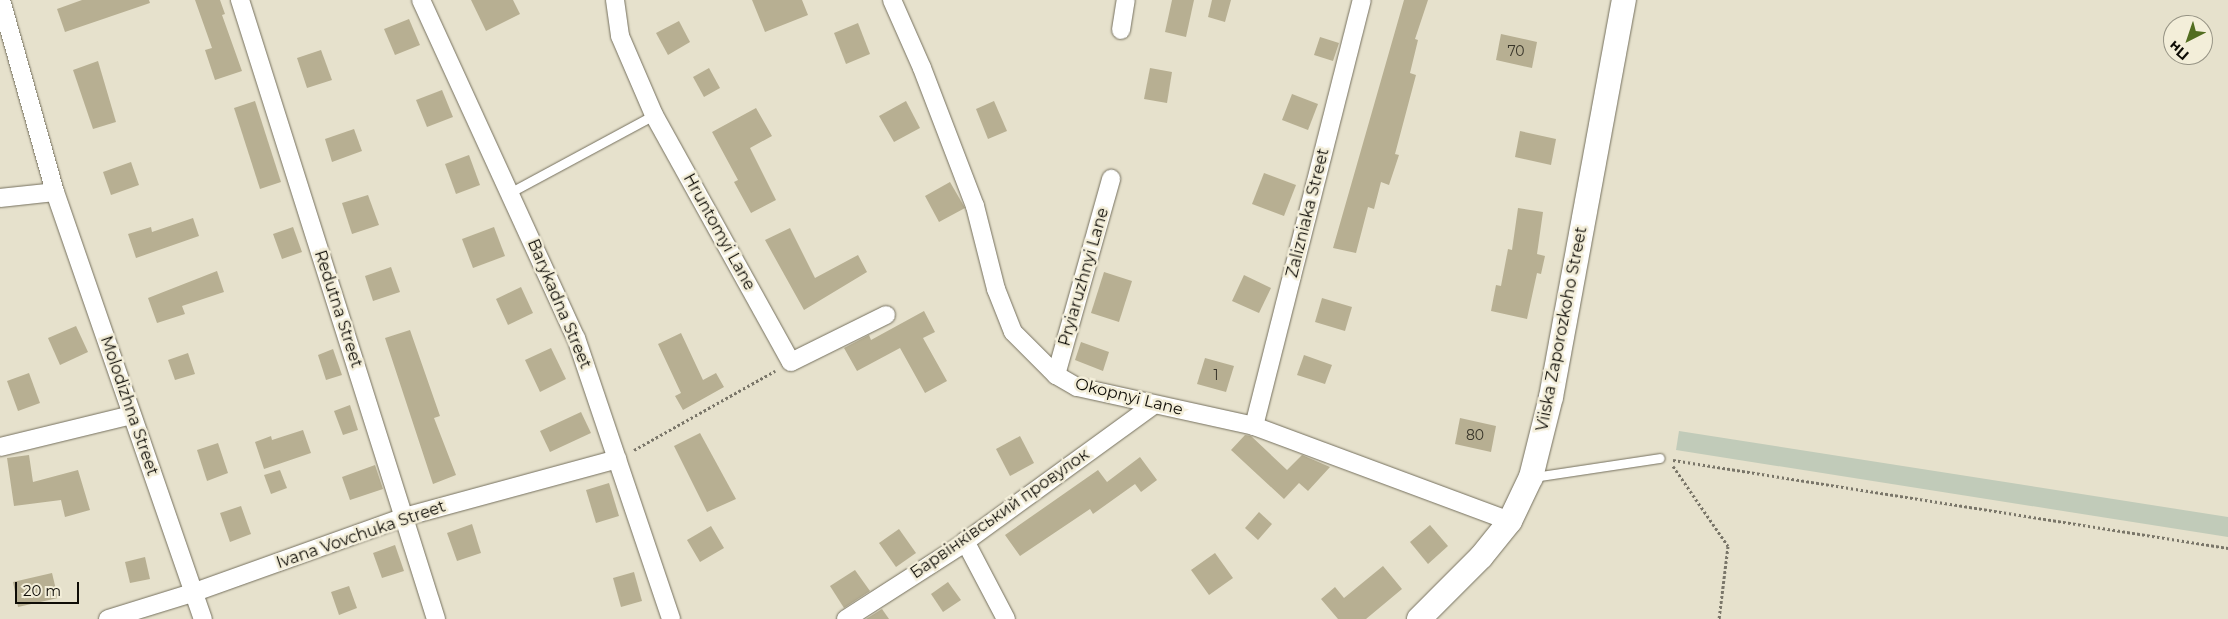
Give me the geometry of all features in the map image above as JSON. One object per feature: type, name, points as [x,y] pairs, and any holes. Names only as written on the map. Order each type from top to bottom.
[{"type":"street","name":"Molodizhna Street","points":[[1,0],[55,192],[203,619]]},
{"type":"street","name":"Redutna Street","points":[[240,0],[436,619]]},
{"type":"street","name":"Barykadna Street","points":[[421,0],[511,192],[576,338],[671,619]]},
{"type":"street","name":"Hruntomyi Lane","points":[[614,0],[620,36],[654,115],[791,362]]},
{"type":"street","name":"Okopnyi Lane","points":[[892,0],[922,68],[975,206],[996,290],[1013,332],[1056,375],[1077,387],[1152,406],[1254,426],[1510,521]]},
{"type":"street","points":[[1121,30],[1126,0]]},
{"type":"street","name":"Zalizniaka Street","points":[[1254,426],[1362,0]]},
{"type":"street","name":"Viiska Zaporozkoho Street","points":[[1419,619],[1481,557],[1510,521],[1531,477],[1551,397],[1624,0]]},
{"type":"street","name":"Pryiaruzhnyi Lane","points":[[1056,375],[1111,179]]},
{"type":"street","points":[[0,198],[55,192]]},
{"type":"street","points":[[791,362],[886,315]]},
{"type":"street","name":"Барвінківський провулок","points":[[846,619],[965,542],[1152,406]]},
{"type":"street","points":[[0,447],[131,415]]},
{"type":"street","name":"Ivana Vovchuka Street","points":[[108,619],[195,592],[404,517],[617,459]]},
{"type":"street","points":[[965,542],[1006,619]]},
{"type":"lane","points":[[511,192],[654,115]]},
{"type":"lane","points":[[1531,477],[1660,458]]},
{"type":"path","points":[[617,459],[791,362]]},
{"type":"path","points":[[1719,619],[1728,546],[1668,459],[2228,548]]},
{"type":"green space","points":[[1679,431],[2228,517],[2228,537],[1676,450]]},
{"type":"building","points":[[82,0],[149,0],[150,3],[65,32],[57,9]]},
{"type":"building","points":[[195,0],[220,0],[225,14],[222,15],[242,71],[215,80],[205,50],[212,48]]},
{"type":"building","points":[[471,0],[513,0],[520,14],[486,31]]},
{"type":"building","points":[[752,0],[802,0],[808,15],[765,32]]},
{"type":"building","points":[[1172,0],[1194,0],[1186,37],[1165,32]]},
{"type":"building","points":[[1212,0],[1231,0],[1225,22],[1208,17]]},
{"type":"building","points":[[1404,0],[1428,0],[1415,39],[1418,40],[1410,73],[1416,75],[1395,154],[1399,155],[1389,185],[1381,182],[1374,209],[1368,207],[1356,253],[1333,248]]},
{"type":"building","points":[[409,19],[420,45],[395,55],[384,29]]},
{"type":"building","points":[[679,21],[690,42],[668,55],[656,33]]},
{"type":"building","points":[[858,23],[870,54],[846,64],[834,33]]},
{"type":"building","points":[[1501,34],[1537,42],[1532,68],[1496,60]]},
{"type":"building","points":[[1320,37],[1339,43],[1333,61],[1314,55]]},
{"type":"building","points":[[321,50],[332,80],[307,88],[297,58]]},
{"type":"building","points":[[98,61],[116,122],[93,129],[73,70]]},
{"type":"building","points":[[709,68],[720,88],[704,97],[693,77]]},
{"type":"building","points":[[1150,68],[1172,72],[1167,103],[1144,99]]},
{"type":"building","points":[[442,90],[453,117],[427,127],[416,100]]},
{"type":"building","points":[[1292,94],[1318,104],[1308,130],[1282,120]]},
{"type":"building","points":[[255,101],[281,182],[260,189],[234,108]]},
{"type":"building","points":[[906,101],[920,128],[894,142],[879,116]]},
{"type":"building","points":[[994,101],[1007,131],[988,139],[976,109]]},
{"type":"building","points":[[756,108],[772,136],[750,148],[776,200],[751,213],[734,182],[738,180],[712,132]]},
{"type":"building","points":[[354,129],[362,151],[332,162],[325,139]]},
{"type":"building","points":[[1520,131],[1556,139],[1551,165],[1515,157]]},
{"type":"building","points":[[469,155],[480,185],[456,194],[445,164]]},
{"type":"building","points":[[131,162],[139,185],[111,195],[103,172]]},
{"type":"building","points":[[1264,173],[1296,185],[1284,216],[1252,204]]},
{"type":"building","points":[[950,182],[965,208],[939,222],[925,196]]},
{"type":"building","points":[[368,195],[379,225],[352,234],[342,203]]},
{"type":"building","points":[[1518,208],[1543,212],[1537,254],[1545,256],[1541,274],[1537,273],[1527,319],[1491,311],[1496,285],[1501,286],[1508,249],[1512,250]]},
{"type":"building","points":[[193,218],[199,236],[136,258],[128,234],[151,227],[152,232]]},
{"type":"building","points":[[293,227],[302,252],[282,259],[273,234]]},
{"type":"building","points":[[494,227],[505,256],[473,268],[462,239]]},
{"type":"building","points":[[790,228],[815,278],[858,255],[867,272],[804,310],[765,240]]},
{"type":"building","points":[[391,267],[400,292],[373,301],[365,276]]},
{"type":"building","points":[[217,271],[224,292],[182,306],[185,314],[157,323],[148,298]]},
{"type":"building","points":[[1104,272],[1132,281],[1119,322],[1091,313]]},
{"type":"building","points":[[1244,275],[1271,288],[1259,313],[1232,301]]},
{"type":"building","points":[[521,287],[533,313],[508,325],[496,299]]},
{"type":"building","points":[[1322,298],[1352,307],[1345,331],[1315,322]]},
{"type":"building","points":[[924,311],[935,332],[923,338],[947,381],[925,393],[900,348],[857,371],[844,348],[869,335],[871,340]]},
{"type":"building","points":[[76,326],[88,352],[60,365],[48,338]]},
{"type":"building","points":[[410,330],[440,416],[434,418],[456,475],[433,484],[385,338]]},
{"type":"building","points":[[681,333],[703,380],[716,373],[724,387],[683,410],[675,396],[681,393],[658,344]]},
{"type":"building","points":[[1081,342],[1109,352],[1103,371],[1075,360]]},
{"type":"building","points":[[551,348],[566,379],[540,392],[525,360]]},
{"type":"building","points":[[333,349],[342,375],[326,380],[318,355]]},
{"type":"building","points":[[188,353],[195,374],[175,380],[168,360]]},
{"type":"building","points":[[1304,355],[1332,365],[1325,384],[1297,375]]},
{"type":"building","points":[[1205,358],[1234,366],[1226,392],[1197,384]]},
{"type":"building","points":[[29,373],[40,403],[18,411],[7,381]]},
{"type":"building","points":[[350,405],[358,430],[343,435],[334,411]]},
{"type":"building","points":[[581,412],[591,433],[550,452],[540,431]]},
{"type":"building","points":[[1460,418],[1496,426],[1491,452],[1455,444]]},
{"type":"building","points":[[303,430],[311,453],[264,469],[255,442],[271,436],[272,440]]},
{"type":"building","points":[[700,433],[736,499],[707,512],[674,446]]},
{"type":"building","points":[[1245,435],[1251,436],[1287,470],[1302,455],[1330,467],[1308,491],[1299,483],[1284,499],[1231,450]]},
{"type":"building","points":[[1020,436],[1034,463],[1010,476],[996,449]]},
{"type":"building","points":[[218,443],[228,473],[207,481],[197,450]]},
{"type":"building","points":[[29,455],[33,482],[78,470],[90,510],[65,517],[61,500],[14,506],[7,458]]},
{"type":"building","points":[[1140,457],[1157,480],[1141,492],[1135,484],[1093,514],[1090,509],[1020,556],[1005,535],[1098,470],[1107,482]]},
{"type":"building","points":[[375,465],[383,489],[350,500],[342,477]]},
{"type":"building","points":[[280,470],[287,488],[271,494],[264,475]]},
{"type":"building","points":[[609,483],[619,516],[596,523],[586,490]]},
{"type":"building","points":[[241,506],[251,534],[230,542],[220,513]]},
{"type":"building","points":[[1259,512],[1272,524],[1258,540],[1245,528]]},
{"type":"building","points":[[472,524],[481,553],[457,561],[447,533]]},
{"type":"building","points":[[1430,525],[1448,546],[1428,564],[1410,542]]},
{"type":"building","points":[[711,526],[724,548],[700,562],[687,540]]},
{"type":"building","points":[[899,529],[916,553],[896,567],[879,543]]},
{"type":"building","points":[[395,545],[404,571],[382,578],[373,553]]},
{"type":"building","points":[[1215,553],[1233,578],[1209,595],[1191,570]]},
{"type":"building","points":[[145,557],[150,579],[130,583],[125,562]]},
{"type":"building","points":[[1383,566],[1402,589],[1366,619],[1338,619],[1321,599],[1335,587],[1344,598]]},
{"type":"building","points":[[855,570],[870,591],[844,608],[830,586]]},
{"type":"building","points":[[634,572],[642,601],[621,607],[613,578]]},
{"type":"building","points":[[52,573],[58,598],[18,607],[13,582]]},
{"type":"building","points":[[948,582],[961,600],[943,612],[931,594]]},
{"type":"building","points":[[349,586],[357,608],[339,615],[331,592]]},
{"type":"building","points":[[882,609],[889,619],[866,619]]}]
